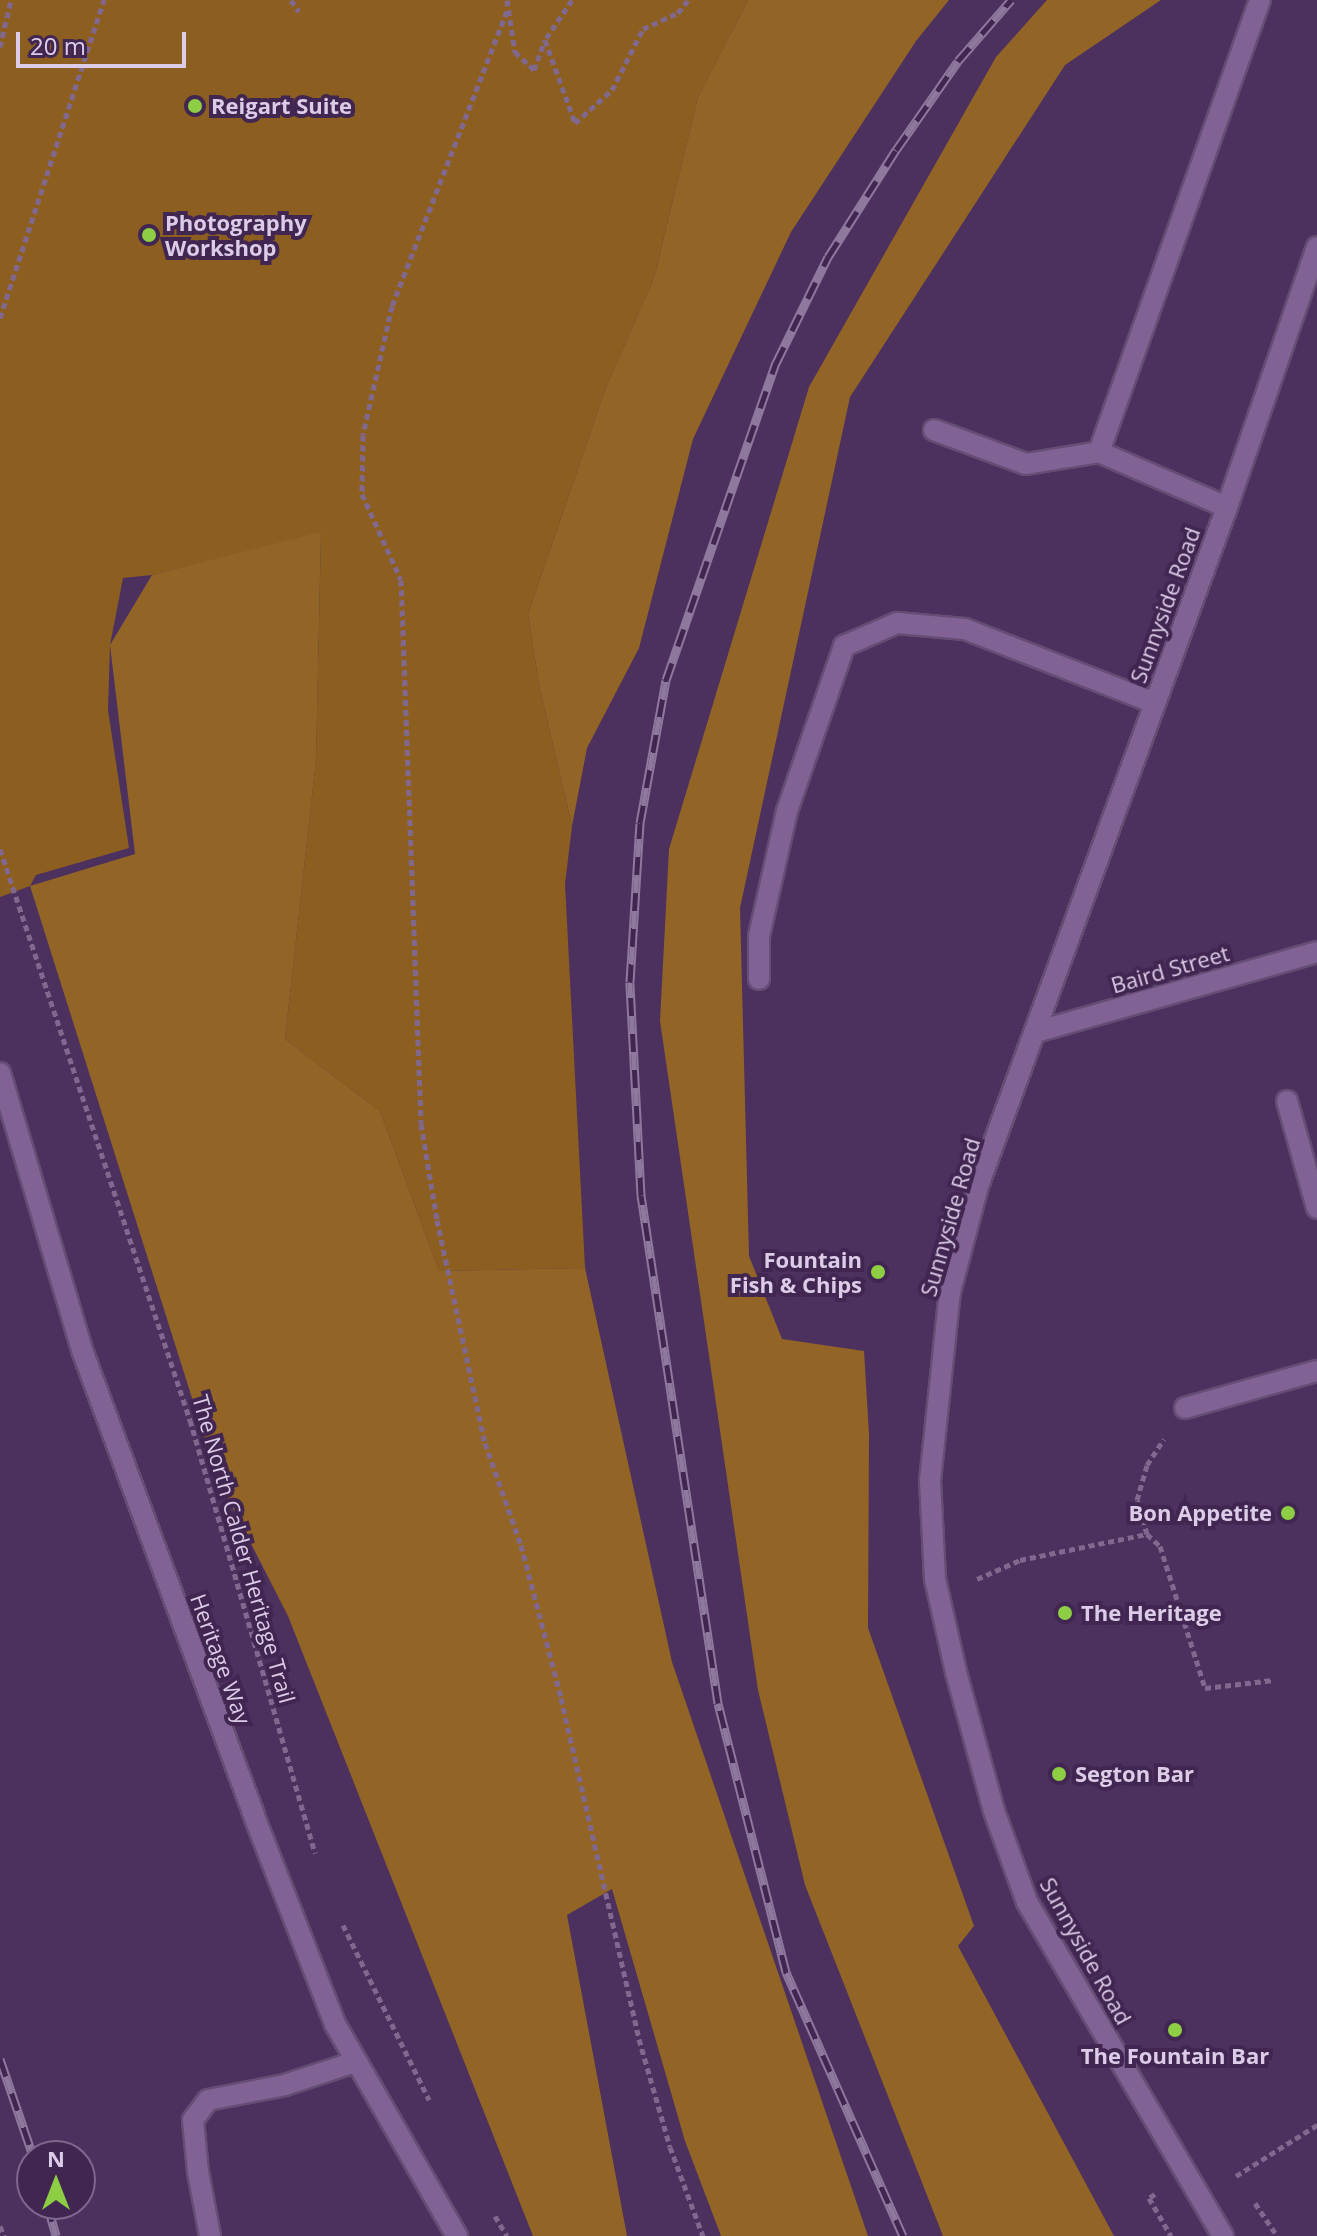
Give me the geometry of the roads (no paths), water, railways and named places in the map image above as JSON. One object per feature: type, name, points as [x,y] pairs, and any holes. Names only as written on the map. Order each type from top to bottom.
[{"type":"main road","points":[[1099,452],[1260,0]]},
{"type":"main road","name":"Sunnyside Road","points":[[1223,2236],[1027,1902],[994,1811],[956,1672],[939,1595],[930,1481],[950,1292],[978,1186],[1227,507],[1317,247]]},
{"type":"main road","points":[[934,430],[1026,464],[1099,452],[1227,507]]},
{"type":"main road","points":[[759,979],[759,936],[787,811],[844,646],[897,623],[965,629],[1155,703]]},
{"type":"main road","name":"Baird Street","points":[[1036,1032],[1317,952]]},
{"type":"main road","name":"Heritage Way","points":[[0,1073],[87,1364],[254,1816],[335,2024],[457,2236]]},
{"type":"main road","points":[[1287,1101],[1317,1208]]},
{"type":"main road","points":[[1185,1408],[1317,1371]]},
{"type":"main road","points":[[210,2236],[198,2172],[193,2120],[208,2100],[285,2085],[355,2062]]},
{"type":"railway","points":[[903,2236],[786,1972],[718,1703],[641,1195],[630,982],[640,823],[666,680],[776,363],[828,257],[896,150],[958,61],[1011,0]]},
{"type":"railway","points":[[0,2059],[28,2140]]},
{"type":"railway","points":[[52,2220],[56,2236]]},
{"type":"place","name":"Reigart Suite","points":[[195,106]]},
{"type":"place","name":"Photography Workshop","points":[[149,235]]},
{"type":"place","name":"Fountain Fish & Chips","points":[[878,1272]]},
{"type":"place","name":"Bon Appetite","points":[[1288,1513]]},
{"type":"place","name":"The Heritage","points":[[1065,1613]]},
{"type":"place","name":"Segton Bar","points":[[1059,1774]]},
{"type":"place","name":"The Fountain Bar","points":[[1175,2030]]}]
